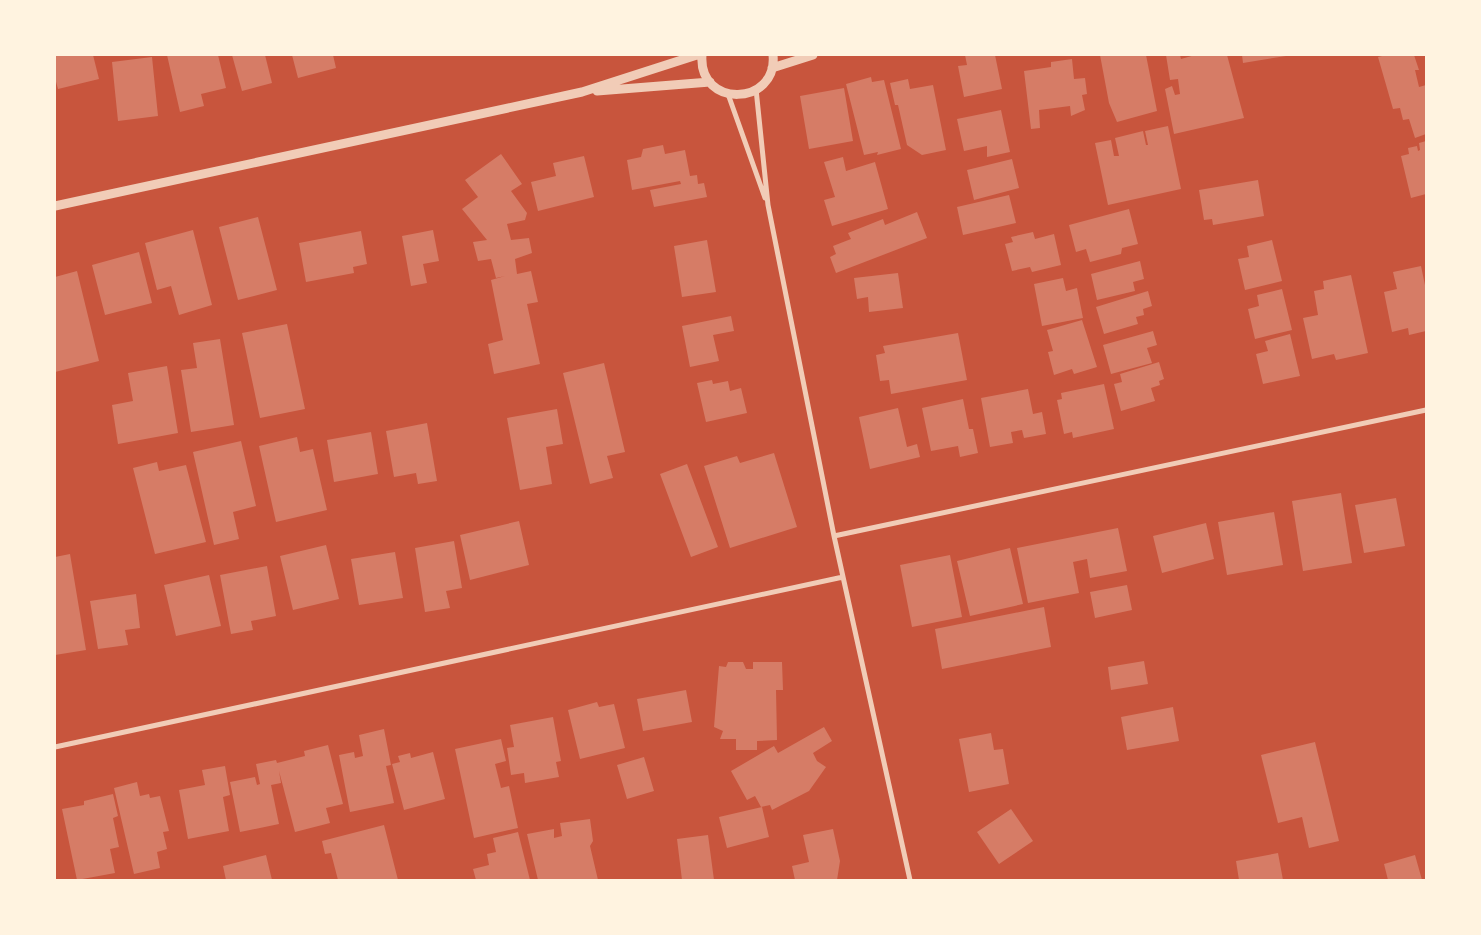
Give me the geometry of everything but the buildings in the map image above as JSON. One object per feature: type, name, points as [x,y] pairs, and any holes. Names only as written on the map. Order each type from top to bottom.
[{"type":"street","points":[[55,206],[582,92],[697,55]]},
{"type":"street","points":[[702,55],[703,69],[710,82],[718,90],[738,95],[748,94],[764,84],[772,68],[773,55]]},
{"type":"street","points":[[772,68],[814,55]]},
{"type":"street","points":[[582,92],[710,82]]},
{"type":"street","points":[[756,90],[768,205],[834,536],[910,880]]},
{"type":"street","points":[[728,94],[768,205]]},
{"type":"street","points":[[834,536],[1426,410]]},
{"type":"street","points":[[55,747],[843,577]]}]
